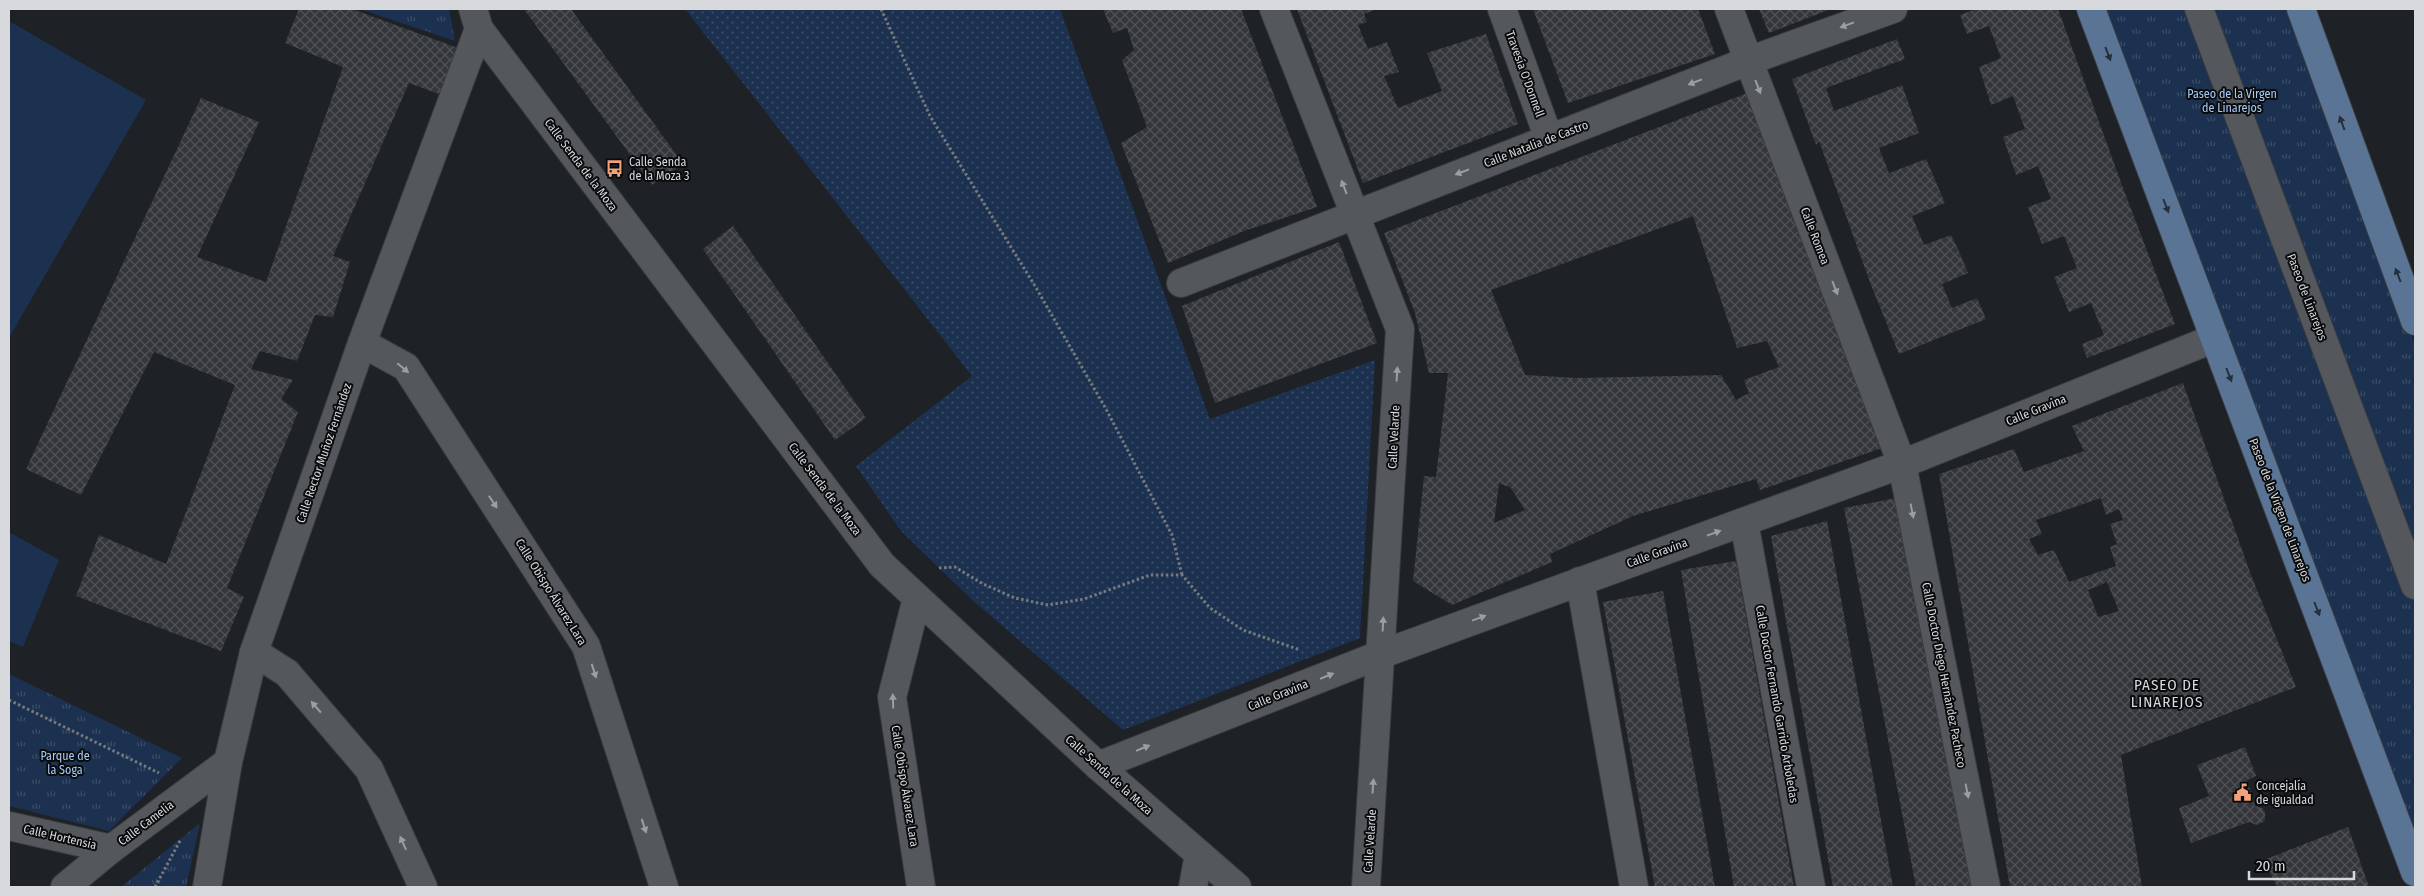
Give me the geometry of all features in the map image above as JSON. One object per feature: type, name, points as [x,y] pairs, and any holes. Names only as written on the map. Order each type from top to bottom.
[{"type":"main road","name":"Paseo de la Virgen de Linarejos","points":[[2091,9],[2415,872]]},
{"type":"main road","points":[[2301,9],[2415,321]]},
{"type":"street","name":"Calle Velarde","points":[[1274,9],[1400,329],[1382,654],[1366,887]]},
{"type":"street","name":"Travesía O'Donnell","points":[[1502,9],[1549,139]]},
{"type":"street","name":"Calle Romea","points":[[1729,9],[1902,464]]},
{"type":"street","name":"Calle Natalia de Castro","points":[[1181,283],[1748,62],[1893,9]]},
{"type":"street","name":"Paseo de Linarejos","points":[[2199,9],[2415,585]]},
{"type":"street","name":"Calle Rector Muñoz Fernández","points":[[207,887],[228,762],[254,652],[476,19]]},
{"type":"street","name":"Calle Senda de la Moza","points":[[476,19],[882,565],[1098,766],[1237,887]]},
{"type":"street","name":"Calle Gravina","points":[[1098,766],[1382,654],[1902,464],[2215,338]]},
{"type":"street","name":"Calle Obispo Álvarez Lara","points":[[362,343],[406,367],[586,646],[664,887]]},
{"type":"street","name":"Calle Doctor Diego Hernández Pacheco","points":[[1902,464],[1986,887]]},
{"type":"street","name":"Calle Doctor Fernando Garrido Arboledas","points":[[1744,522],[1811,887]]},
{"type":"street","points":[[1580,582],[1634,887]]},
{"type":"street","name":"Calle Obispo Álvarez Lara","points":[[917,598],[892,697],[921,887]]},
{"type":"street","points":[[254,652],[287,673],[369,769],[423,887]]},
{"type":"street","name":"Calle Camelia","points":[[65,887],[111,849],[228,762]]},
{"type":"street","name":"Calle Hortensia","points":[[9,826],[111,849]]},
{"type":"street","points":[[1193,887],[1199,854]]},
{"type":"path","points":[[881,9],[930,116],[1035,286],[1106,409],[1172,535],[1182,575],[1210,608],[1243,630],[1308,653]]},
{"type":"path","points":[[939,568],[955,567],[983,584],[1015,598],[1048,605],[1084,599],[1150,575],[1182,575]]},
{"type":"path","points":[[9,700],[164,776]]},
{"type":"path","points":[[154,887],[181,839]]},
{"type":"green space","points":[[360,9],[449,9],[455,41]]},
{"type":"green space","points":[[685,9],[1060,9],[1210,419],[1375,360],[1360,638],[1123,730],[971,599],[901,531],[856,466],[972,376]]},
{"type":"green space","name":"Paseo de la Virgen de Linarejos","points":[[2105,9],[2290,9],[2415,345],[2415,833]]},
{"type":"green space","points":[[9,21],[146,100],[9,338]]},
{"type":"green space","points":[[9,532],[59,560],[23,647],[9,641]]},
{"type":"green space","name":"Parque de la Soga","points":[[9,674],[182,758],[109,831],[9,806]]},
{"type":"green space","points":[[200,823],[186,887],[121,887]]},
{"type":"building","points":[[299,9],[352,9],[458,48],[439,94],[409,83],[333,256],[350,262],[333,317],[315,315],[297,361],[260,351],[251,369],[293,380],[281,399],[298,412],[227,588],[244,597],[221,651],[76,596],[99,535],[166,564],[235,385],[154,352],[81,495],[26,469],[201,98],[259,122],[197,257],[266,282],[343,67],[285,43]]},
{"type":"building","points":[[524,9],[571,9],[683,164],[652,185]]},
{"type":"building","points":[[1103,9],[1241,9],[1317,207],[1244,231],[1168,263],[1121,143],[1147,127],[1122,60],[1134,50],[1127,28],[1113,33]]},
{"type":"building","points":[[1297,9],[1377,9],[1364,14],[1367,22],[1358,25],[1368,49],[1387,42],[1399,72],[1384,76],[1398,108],[1442,91],[1427,53],[1486,34],[1518,124],[1363,183]]},
{"type":"building","points":[[1533,9],[1698,9],[1715,54],[1568,103]]},
{"type":"building","points":[[1759,9],[1831,9],[1769,33]]},
{"type":"building","points":[[1976,9],[2058,9],[2175,324],[2087,358],[2082,344],[2104,335],[2091,303],[2069,312],[2054,277],[2077,268],[2064,236],[2042,244],[2028,207],[2051,199],[2038,166],[2016,175],[2003,137],[2025,129],[2013,96],[1991,105],[1979,67],[2001,58],[1989,26],[1967,34],[1960,15]]},
{"type":"building","points":[[1897,39],[1905,59],[1826,88],[1834,111],[1902,85],[1919,133],[1879,148],[1889,173],[1926,159],[1945,203],[1912,216],[1924,245],[1951,235],[1958,249],[1968,273],[1942,284],[1952,308],[1977,298],[1986,319],[1899,354],[1871,285],[1819,141],[1816,145],[1792,79]]},
{"type":"building","points":[[1750,92],[1888,446],[1760,490],[1756,479],[1633,516],[1550,554],[1552,562],[1452,605],[1413,581],[1424,476],[1436,477],[1448,373],[1429,373],[1415,313],[1384,233]],"holes":[[[1693,216],[1737,348],[1767,341],[1779,367],[1744,380],[1749,393],[1736,400],[1721,375],[1578,378],[1525,375],[1491,290]],[[1499,483],[1511,488],[1525,510],[1494,523]]]},
{"type":"building","points":[[733,226],[866,418],[835,440],[703,249]]},
{"type":"building","points":[[1339,242],[1377,343],[1215,403],[1182,306]]},
{"type":"building","points":[[2183,383],[2251,575],[2296,687],[2121,755],[2142,887],[2010,887],[1939,474],[2014,449],[2024,472],[2084,451],[2072,426]],"holes":[[[2101,498],[2106,515],[2119,509],[2123,520],[2110,524],[2117,544],[2110,547],[2116,566],[2069,582],[2054,550],[2038,555],[2029,539],[2042,534],[2036,520]],[[2107,582],[2119,611],[2098,617],[2088,590]]]},
{"type":"building","points":[[1897,498],[1973,887],[1916,887],[1844,508]]},
{"type":"building","points":[[1827,521],[1893,887],[1833,887],[1771,536]]},
{"type":"building","points":[[1736,561],[1794,887],[1734,887],[1681,570]]},
{"type":"building","points":[[1663,591],[1715,887],[1655,887],[1603,602]]},
{"type":"building","points":[[2245,747],[2256,776],[2247,780],[2255,806],[2262,808],[2265,812],[2265,821],[2257,825],[2249,822],[2191,843],[2179,808],[2209,796],[2197,765]]},
{"type":"building","points":[[2348,827],[2369,887],[2277,887],[2264,860]]},
{"type":"place","name":"Calle Senda de la Moza 3","points":[[615,169]]},
{"type":"place","name":"Concejalía de igualdad","points":[[2242,793]]},
{"type":"district","name":"PASEO DE LINAREJOS","points":[[2167,694]]}]
